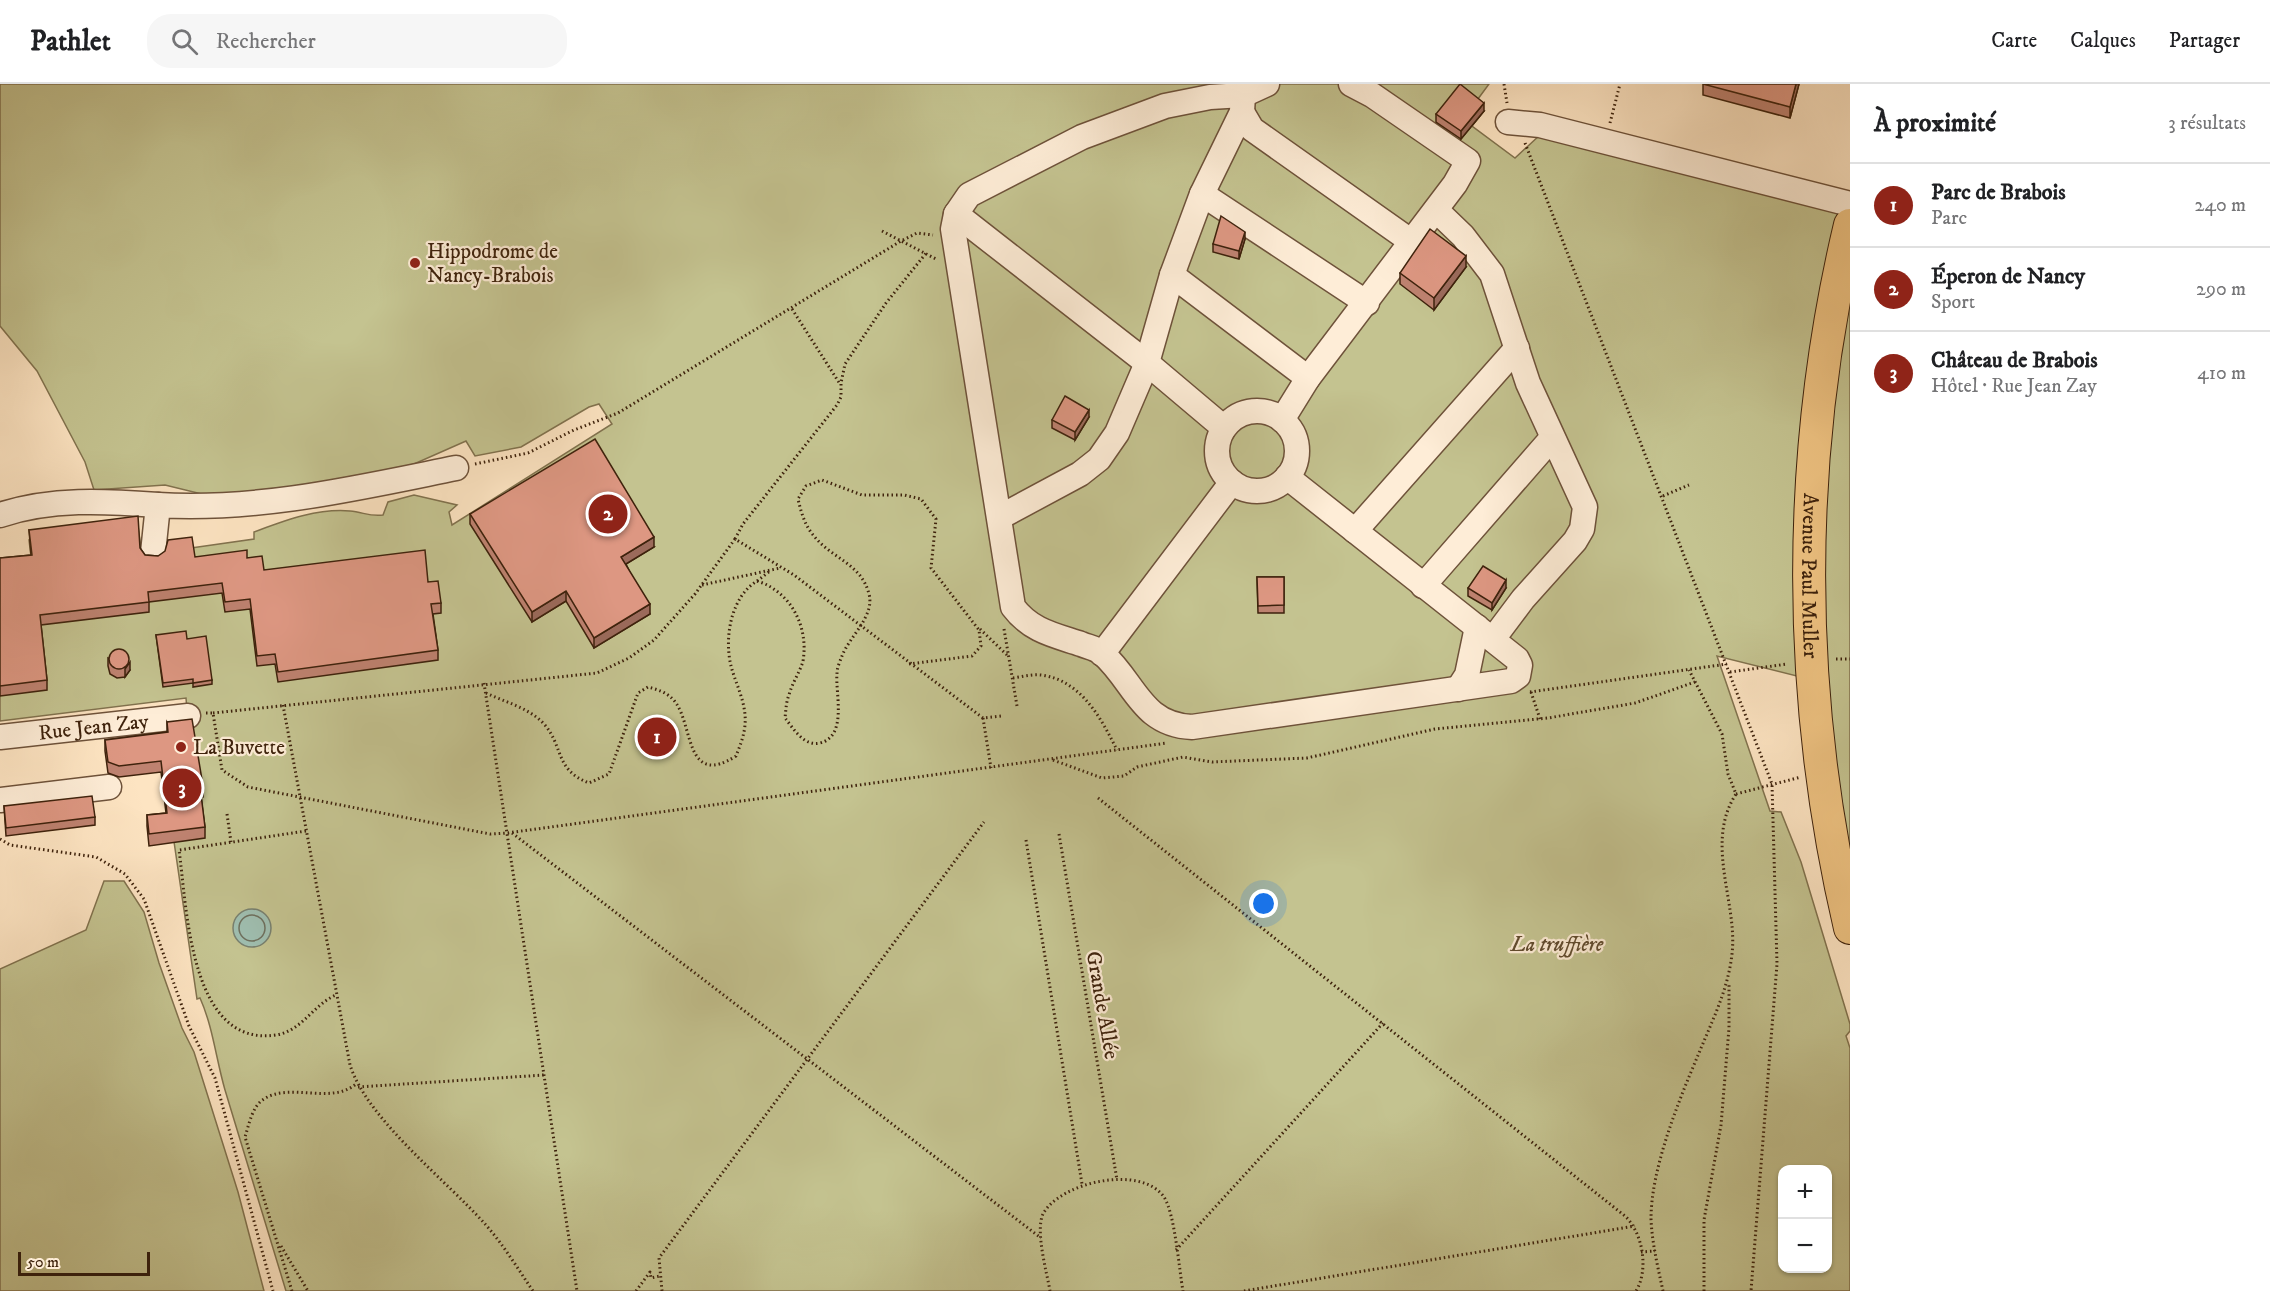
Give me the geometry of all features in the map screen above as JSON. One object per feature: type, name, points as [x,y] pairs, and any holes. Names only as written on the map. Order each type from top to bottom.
[{"type":"main road","name":"Avenue Paul Muller","points":[[1850,225],[1833,308],[1817,420],[1810,521],[1811,661],[1822,772],[1838,877],[1850,928]]},
{"type":"street","points":[[1000,517],[1080,474],[1099,459],[1117,433],[1147,363],[1172,275],[1202,194],[1243,104],[1267,84]]},
{"type":"street","points":[[1282,420],[1308,378],[1436,210],[1468,161],[1372,95],[1352,84]]},
{"type":"street","points":[[1243,104],[1210,97],[1165,106],[1122,120],[1034,160],[969,195],[956,214],[953,229],[961,286],[1013,607],[1029,625],[1038,630],[1097,649],[1147,708],[1158,718],[1177,726],[1192,727],[1458,689],[1511,681],[1518,676],[1520,665],[1517,659],[1287,477]]},
{"type":"street","points":[[1243,104],[1252,129],[1412,242]]},
{"type":"street","points":[[1508,122],[1540,125],[1850,204]]},
{"type":"street","points":[[1202,194],[1367,303]]},
{"type":"street","points":[[1436,210],[1463,236],[1492,274],[1516,348],[1552,438],[1585,507],[1582,529],[1522,599],[1485,633],[1467,675],[1458,689]]},
{"type":"street","points":[[956,214],[1147,363],[1224,428]]},
{"type":"street","points":[[1172,275],[1308,378]]},
{"type":"street","points":[[1355,531],[1516,348]]},
{"type":"street","points":[[1252,411],[1268,412],[1282,420],[1290,427],[1297,447],[1296,458],[1287,477],[1278,484],[1261,490],[1243,488],[1232,482],[1218,462],[1218,444],[1224,428],[1236,416],[1252,411]]},
{"type":"street","points":[[1423,586],[1552,438]]},
{"type":"street","points":[[0,515],[33,505],[57,503],[196,507],[266,502],[329,494],[456,468]]},
{"type":"street","points":[[1102,654],[1232,482]]},
{"type":"street","points":[[153,553],[158,505]]},
{"type":"street","name":"Rue Jean Zay","points":[[0,736],[188,716]]},
{"type":"street","points":[[0,800],[109,787]]},
{"type":"path","points":[[1606,141],[1620,84]]},
{"type":"path","points":[[1508,122],[1525,141],[1772,784],[1777,964],[1751,1291]]},
{"type":"path","points":[[882,231],[927,252],[945,265]]},
{"type":"path","points":[[456,468],[528,453],[574,430],[618,413],[903,240],[917,233],[932,234],[941,242]]},
{"type":"path","points":[[188,716],[484,683],[578,677],[614,665],[654,640],[702,585],[743,524],[837,405],[841,397],[840,386],[845,364],[886,303],[927,252]]},
{"type":"path","points":[[792,308],[840,386]]},
{"type":"path","points":[[757,581],[773,586],[798,615],[804,637],[803,662],[788,695],[785,718],[802,739],[808,742],[815,744],[824,742],[835,728],[838,715],[837,672],[845,648],[870,606],[870,596],[863,578],[851,565],[814,537],[801,509],[800,492],[813,482],[822,480],[862,495],[904,495],[921,500],[936,519],[931,568],[975,623],[1009,657]]},
{"type":"path","points":[[1663,496],[1689,485]]},
{"type":"path","points":[[735,539],[782,567],[861,624],[909,664],[983,718],[1001,716]]},
{"type":"path","points":[[702,585],[782,567]]},
{"type":"path","points":[[486,693],[545,724],[569,773],[589,783],[609,774],[638,693],[648,687],[667,694],[676,703],[683,717],[688,742],[700,760],[711,765],[722,765],[736,756],[745,723],[742,701],[730,663],[732,612],[741,595],[772,570]]},
{"type":"path","points":[[1003,622],[1017,705]]},
{"type":"path","points":[[909,664],[972,656],[981,646],[979,630],[975,623]]},
{"type":"path","points":[[1730,672],[1811,661]]},
{"type":"path","points":[[1688,670],[1722,734],[1728,774],[1736,794]]},
{"type":"path","points":[[1012,678],[1040,675],[1064,682],[1098,712],[1118,750]]},
{"type":"path","points":[[1053,760],[1102,778],[1124,776],[1137,767],[1183,757],[1212,762],[1307,758],[1435,729],[1540,719],[1635,703],[1695,682]]},
{"type":"path","points":[[484,683],[509,833],[577,1291]]},
{"type":"path","points":[[1531,692],[1540,719]]},
{"type":"path","points":[[283,705],[336,995],[357,1085],[372,1107],[487,1226],[533,1291]]},
{"type":"path","points":[[213,713],[222,770],[248,788],[490,834],[964,772]]},
{"type":"path","points":[[983,718],[991,768]]},
{"type":"path","points":[[1663,1291],[1651,1218],[1659,1169],[1674,1112],[1727,986],[1733,951],[1722,856],[1724,812],[1736,794],[1822,772]]},
{"type":"path","points":[[1098,798],[1635,1226],[1640,1239],[1642,1281],[1636,1291]]},
{"type":"path","points":[[227,814],[231,842]]},
{"type":"path","points":[[662,1291],[659,1258],[984,822]]},
{"type":"path","points":[[306,831],[179,850],[198,973],[213,1006],[230,1023],[263,1036],[278,1035],[302,1023],[336,995]]},
{"type":"path","points":[[509,833],[1041,1238]]},
{"type":"path","name":"Grande Allée","points":[[1059,834],[1117,1180]]},
{"type":"path","points":[[0,839],[10,845],[96,857],[125,874],[137,887],[150,913],[189,1026],[214,1078],[273,1291]]},
{"type":"path","points":[[1026,840],[1082,1184]]},
{"type":"path","points":[[1704,1291],[1704,1220],[1721,1125],[1729,1028],[1729,974]]},
{"type":"path","points":[[1176,1250],[1383,1023]]},
{"type":"path","points":[[292,1291],[245,1137],[253,1113],[263,1099],[277,1094],[346,1091],[357,1085],[544,1075]]},
{"type":"path","points":[[1050,1291],[1041,1238],[1041,1223],[1045,1211],[1055,1200],[1082,1184],[1117,1180],[1144,1183],[1156,1189],[1164,1198],[1169,1208],[1183,1291]]},
{"type":"path","points":[[1244,1291],[1635,1226]]},
{"type":"path","points":[[278,1242],[308,1291]]},
{"type":"path","points":[[1641,1252],[1655,1251]]},
{"type":"path","points":[[636,1291],[650,1272],[651,1278],[660,1276]]},
{"type":"green space","name":"La truffière","points":[[0,84],[1489,84],[1475,103],[1484,111],[1472,126],[1515,158],[1541,134],[1850,214],[1850,870],[1825,683],[1717,656],[1770,811],[1781,812],[1801,862],[1850,1024],[1850,1031],[1846,1036],[1850,1048],[1850,1291],[286,1291],[225,1090],[208,1020],[200,998],[197,999],[172,828],[187,710],[186,698],[0,721],[0,568],[32,565],[29,540],[138,526],[142,555],[254,539],[254,532],[325,511],[383,515],[388,502],[414,495],[457,505],[449,512],[452,525],[612,424],[599,404],[589,407],[521,447],[475,456],[466,441],[414,464],[359,479],[218,498],[165,485],[94,490],[85,462],[37,371],[0,326]]},
{"type":"green space","points":[[104,881],[124,881],[144,912],[182,1028],[194,1052],[238,1192],[264,1291],[0,1291],[0,969],[86,930]]},
{"type":"water","points":[[252,909],[259,910],[265,915],[270,921],[270,935],[265,941],[259,946],[252,947],[245,946],[239,941],[234,935],[233,928],[234,921],[239,915],[245,910]]},
{"type":"building","points":[[1460,84],[1484,103],[1461,131],[1436,114]]},
{"type":"building","points":[[1703,84],[1796,84],[1790,107]]},
{"type":"building","points":[[1221,216],[1245,232],[1239,251],[1213,244]]},
{"type":"building","points":[[1430,229],[1466,256],[1434,298],[1400,273]]},
{"type":"building","points":[[1065,396],[1089,410],[1075,432],[1052,420]]},
{"type":"building","points":[[595,439],[654,537],[621,557],[650,604],[594,638],[566,591],[532,612],[470,514]]},
{"type":"building","points":[[138,516],[140,548],[145,555],[158,556],[165,551],[168,540],[192,537],[195,557],[247,550],[247,558],[262,556],[264,570],[425,550],[428,582],[438,581],[441,603],[431,604],[438,650],[278,672],[275,654],[257,656],[250,599],[225,602],[222,583],[148,592],[149,602],[40,615],[47,680],[0,686],[0,558],[32,555],[29,530]]},
{"type":"building","points":[[1483,566],[1506,580],[1492,603],[1468,588]]},
{"type":"building","points":[[1257,577],[1284,577],[1284,605],[1258,606]]},
{"type":"building","points":[[186,631],[187,639],[206,636],[212,680],[193,683],[193,679],[163,683],[156,635]]},
{"type":"building","points":[[115,649],[123,649],[129,655],[129,663],[123,669],[115,669],[109,663],[109,655]]},
{"type":"building","points":[[192,719],[203,786],[200,786],[205,827],[149,834],[147,815],[167,813],[161,761],[119,766],[108,762],[105,740],[168,732],[167,722]]},
{"type":"building","points":[[92,796],[95,817],[6,828],[4,806]]},
{"type":"place","name":"Hippodrome de Nancy-Brabois","points":[[415,263]]},
{"type":"place","name":"Éperon de Nancy","points":[[608,514]]},
{"type":"place","name":"Parc de Brabois","points":[[657,737]]},
{"type":"place","name":"La Buvette","points":[[181,747]]},
{"type":"place","name":"Château de Brabois","points":[[182,788]]}]
